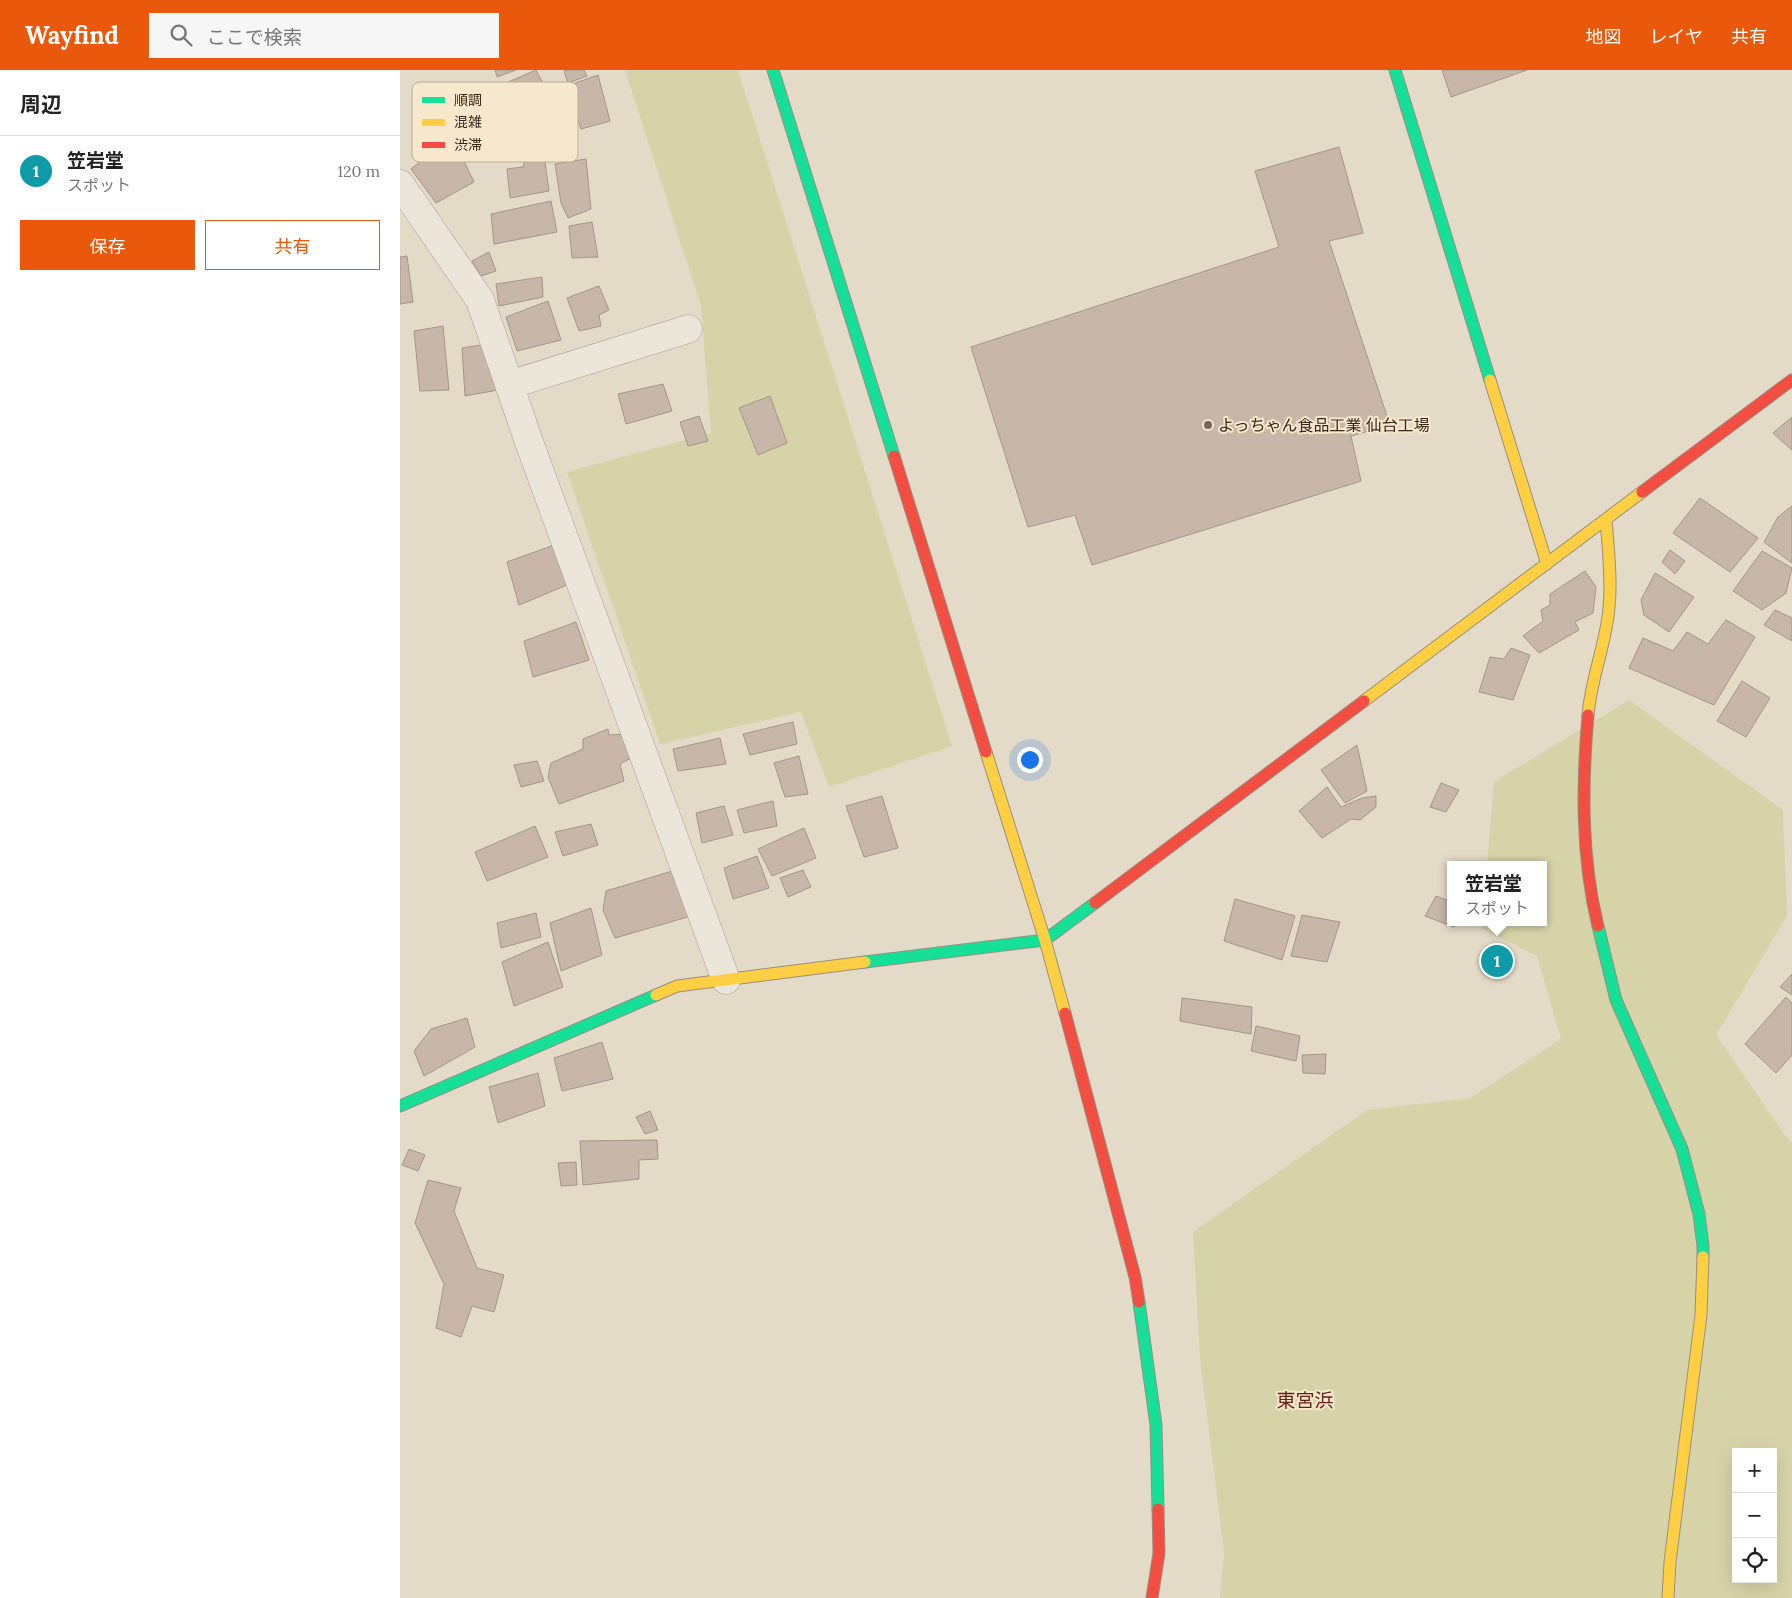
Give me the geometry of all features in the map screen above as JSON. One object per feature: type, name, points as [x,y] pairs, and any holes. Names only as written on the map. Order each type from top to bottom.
[{"type":"street","points":[[773,70],[1044,940],[1135,1276],[1156,1425],[1159,1553],[1152,1598]]},
{"type":"street","points":[[1395,70],[1547,564]]},
{"type":"street","points":[[400,184],[480,300],[509,385],[726,980]]},
{"type":"street","points":[[509,385],[688,329]]},
{"type":"street","points":[[400,1106],[677,986],[1044,940],[1792,380]]},
{"type":"street","points":[[1606,519],[1610,580],[1609,609],[1589,698],[1585,745],[1584,802],[1587,863],[1595,914],[1616,1000],[1682,1150],[1699,1214],[1703,1246],[1701,1315],[1670,1562],[1668,1598]]},
{"type":"shaded area","points":[[625,70],[738,70],[952,746],[829,787],[801,712],[660,744],[567,472],[711,433],[701,306]]},
{"type":"shaded area","points":[[1629,700],[1783,810],[1787,916],[1716,1035],[1787,1138],[1792,1142],[1792,1598],[1220,1598],[1224,1552],[1200,1359],[1193,1232],[1367,1110],[1470,1098],[1561,1039],[1537,956],[1482,929],[1482,926],[1547,926],[1547,861],[1487,861],[1494,782]]},
{"type":"building","points":[[495,70],[516,70],[497,77]]},
{"type":"building","points":[[536,70],[542,82],[508,82]]},
{"type":"building","points":[[584,70],[587,76],[568,82],[564,71]]},
{"type":"building","points":[[1442,70],[1527,70],[1451,97]]},
{"type":"building","points":[[598,75],[610,121],[581,129],[578,120],[578,82]]},
{"type":"building","points":[[1339,147],[1363,233],[1329,241],[1390,425],[1351,436],[1361,481],[1092,565],[1075,515],[1028,527],[971,347],[1279,247],[1255,171]]},
{"type":"building","points":[[586,159],[591,209],[568,218],[561,203],[555,164],[578,162],[578,160]]},
{"type":"building","points":[[420,162],[464,162],[474,182],[436,203],[411,169]]},
{"type":"building","points":[[524,162],[545,162],[549,191],[510,198],[507,169],[523,167]]},
{"type":"building","points":[[551,201],[557,232],[494,244],[491,214]]},
{"type":"building","points":[[592,222],[598,257],[572,258],[569,226]]},
{"type":"building","points":[[489,252],[496,271],[481,276],[472,261]]},
{"type":"building","points":[[407,256],[413,302],[400,304],[400,257]]},
{"type":"building","points":[[542,277],[543,297],[499,306],[496,284]]},
{"type":"building","points":[[599,286],[609,310],[599,315],[601,326],[579,331],[567,298]]},
{"type":"building","points":[[548,301],[561,340],[517,351],[506,317]]},
{"type":"building","points":[[443,326],[449,390],[420,391],[414,331]]},
{"type":"building","points":[[487,344],[498,390],[465,396],[462,348]]},
{"type":"building","points":[[663,384],[672,411],[626,424],[618,394]]},
{"type":"building","points":[[770,396],[787,443],[758,455],[739,408]]},
{"type":"building","points":[[699,416],[708,441],[688,446],[680,422]]},
{"type":"building","points":[[1792,417],[1792,450],[1773,433]]},
{"type":"building","points":[[1700,498],[1758,538],[1730,572],[1673,533]]},
{"type":"building","points":[[1792,506],[1792,563],[1764,542],[1778,517]]},
{"type":"building","points":[[557,544],[567,585],[519,605],[507,562]]},
{"type":"building","points":[[1670,550],[1685,561],[1675,574],[1662,562]]},
{"type":"building","points":[[1762,551],[1792,568],[1786,593],[1762,610],[1733,591]]},
{"type":"building","points":[[1585,571],[1596,587],[1593,613],[1575,622],[1579,630],[1539,653],[1523,636],[1543,621],[1541,610],[1550,605],[1550,594]]},
{"type":"building","points":[[1655,573],[1694,597],[1669,632],[1644,615],[1641,600]]},
{"type":"building","points":[[1775,610],[1792,618],[1792,641],[1764,625]]},
{"type":"building","points":[[1726,620],[1755,637],[1714,705],[1629,668],[1643,638],[1673,651],[1687,632],[1708,644]]},
{"type":"building","points":[[576,622],[589,660],[533,677],[524,641]]},
{"type":"building","points":[[1511,648],[1530,655],[1513,700],[1479,692],[1490,657],[1504,659]]},
{"type":"building","points":[[1742,681],[1770,698],[1746,737],[1717,721]]},
{"type":"building","points":[[793,722],[797,744],[750,755],[743,734]]},
{"type":"building","points":[[608,729],[609,735],[626,734],[633,757],[620,764],[624,781],[559,804],[548,777],[551,763],[583,749],[583,739]]},
{"type":"building","points":[[720,738],[726,764],[678,771],[673,749]]},
{"type":"building","points":[[1357,745],[1367,791],[1345,803],[1321,770]]},
{"type":"building","points":[[799,756],[808,794],[785,797],[774,763]]},
{"type":"building","points":[[537,761],[544,781],[521,787],[514,765]]},
{"type":"building","points":[[1441,783],[1459,790],[1446,812],[1430,807]]},
{"type":"building","points":[[1327,787],[1341,807],[1362,798],[1376,796],[1376,807],[1360,820],[1351,819],[1322,838],[1299,811]]},
{"type":"building","points":[[882,796],[898,848],[864,857],[846,806]]},
{"type":"building","points":[[773,801],[777,826],[744,833],[737,810]]},
{"type":"building","points":[[724,806],[733,835],[702,843],[696,813]]},
{"type":"building","points":[[591,824],[598,845],[563,856],[555,832]]},
{"type":"building","points":[[535,826],[548,857],[487,881],[475,852]]},
{"type":"building","points":[[804,828],[816,858],[772,876],[758,849]]},
{"type":"building","points":[[757,856],[769,888],[733,899],[724,868]]},
{"type":"building","points":[[679,869],[691,916],[615,938],[603,910],[606,891]]},
{"type":"building","points":[[803,870],[811,887],[788,897],[780,878]]},
{"type":"building","points":[[1436,896],[1447,900],[1447,924],[1425,916]]},
{"type":"building","points":[[1235,899],[1295,916],[1282,960],[1224,941]]},
{"type":"building","points":[[591,908],[602,955],[561,971],[550,923]]},
{"type":"building","points":[[536,913],[541,937],[501,948],[497,923]]},
{"type":"building","points":[[1302,915],[1340,922],[1327,962],[1291,956]]},
{"type":"building","points":[[548,942],[563,987],[514,1006],[502,962]]},
{"type":"building","points":[[1792,974],[1792,995],[1780,987]]},
{"type":"building","points":[[1786,997],[1792,1003],[1792,1055],[1776,1073],[1745,1044]]},
{"type":"building","points":[[1182,998],[1252,1007],[1251,1034],[1180,1021]]},
{"type":"building","points":[[467,1018],[475,1047],[424,1076],[414,1051],[431,1029]]},
{"type":"building","points":[[1256,1026],[1300,1036],[1296,1061],[1251,1051]]},
{"type":"building","points":[[602,1042],[613,1079],[562,1091],[554,1058]]},
{"type":"building","points":[[1326,1054],[1325,1074],[1303,1073],[1302,1055]]},
{"type":"building","points":[[538,1073],[545,1106],[498,1123],[489,1087]]},
{"type":"building","points":[[650,1111],[658,1130],[645,1134],[636,1117]]},
{"type":"building","points":[[657,1140],[658,1159],[639,1160],[639,1179],[583,1185],[580,1141]]},
{"type":"building","points":[[409,1149],[425,1155],[418,1171],[402,1165]]},
{"type":"building","points":[[576,1162],[577,1185],[561,1186],[558,1163]]},
{"type":"building","points":[[428,1180],[461,1188],[454,1211],[477,1268],[504,1275],[494,1312],[472,1306],[461,1337],[436,1328],[444,1284],[415,1223]]},
{"type":"traffic: fast","points":[[773,70],[894,456]]},
{"type":"traffic: fast","points":[[1395,70],[1490,380]]},
{"type":"traffic: fast","points":[[865,962],[1045,940],[1095,903]]},
{"type":"traffic: fast","points":[[1598,926],[1616,1000],[1682,1149],[1699,1214],[1703,1257]]},
{"type":"traffic: fast","points":[[400,1106],[656,995]]},
{"type":"traffic: fast","points":[[1139,1302],[1156,1425],[1158,1509]]},
{"type":"traffic: slow","points":[[1490,380],[1547,564]]},
{"type":"traffic: slow","points":[[1364,701],[1642,492]]},
{"type":"traffic: slow","points":[[1588,715],[1609,608],[1610,575],[1606,519]]},
{"type":"traffic: slow","points":[[986,752],[1045,940],[1065,1013]]},
{"type":"traffic: slow","points":[[656,995],[677,986],[865,962]]},
{"type":"traffic: slow","points":[[1668,1598],[1670,1562],[1701,1315],[1703,1257]]},
{"type":"traffic: jam","points":[[1642,492],[1792,380]]},
{"type":"traffic: jam","points":[[894,456],[986,752]]},
{"type":"traffic: jam","points":[[1095,903],[1364,701]]},
{"type":"traffic: jam","points":[[1588,715],[1584,821],[1588,874],[1598,926]]},
{"type":"traffic: jam","points":[[1065,1013],[1135,1277],[1139,1302]]},
{"type":"traffic: jam","points":[[1152,1598],[1159,1553],[1158,1509]]},
{"type":"place","name":"よっちゃん食品工業 仙台工場","points":[[1208,425]]},
{"type":"place","name":"笠岩堂","points":[[1497,961]]},
{"type":"district","name":"東宮浜","points":[[1305,1400]]}]
